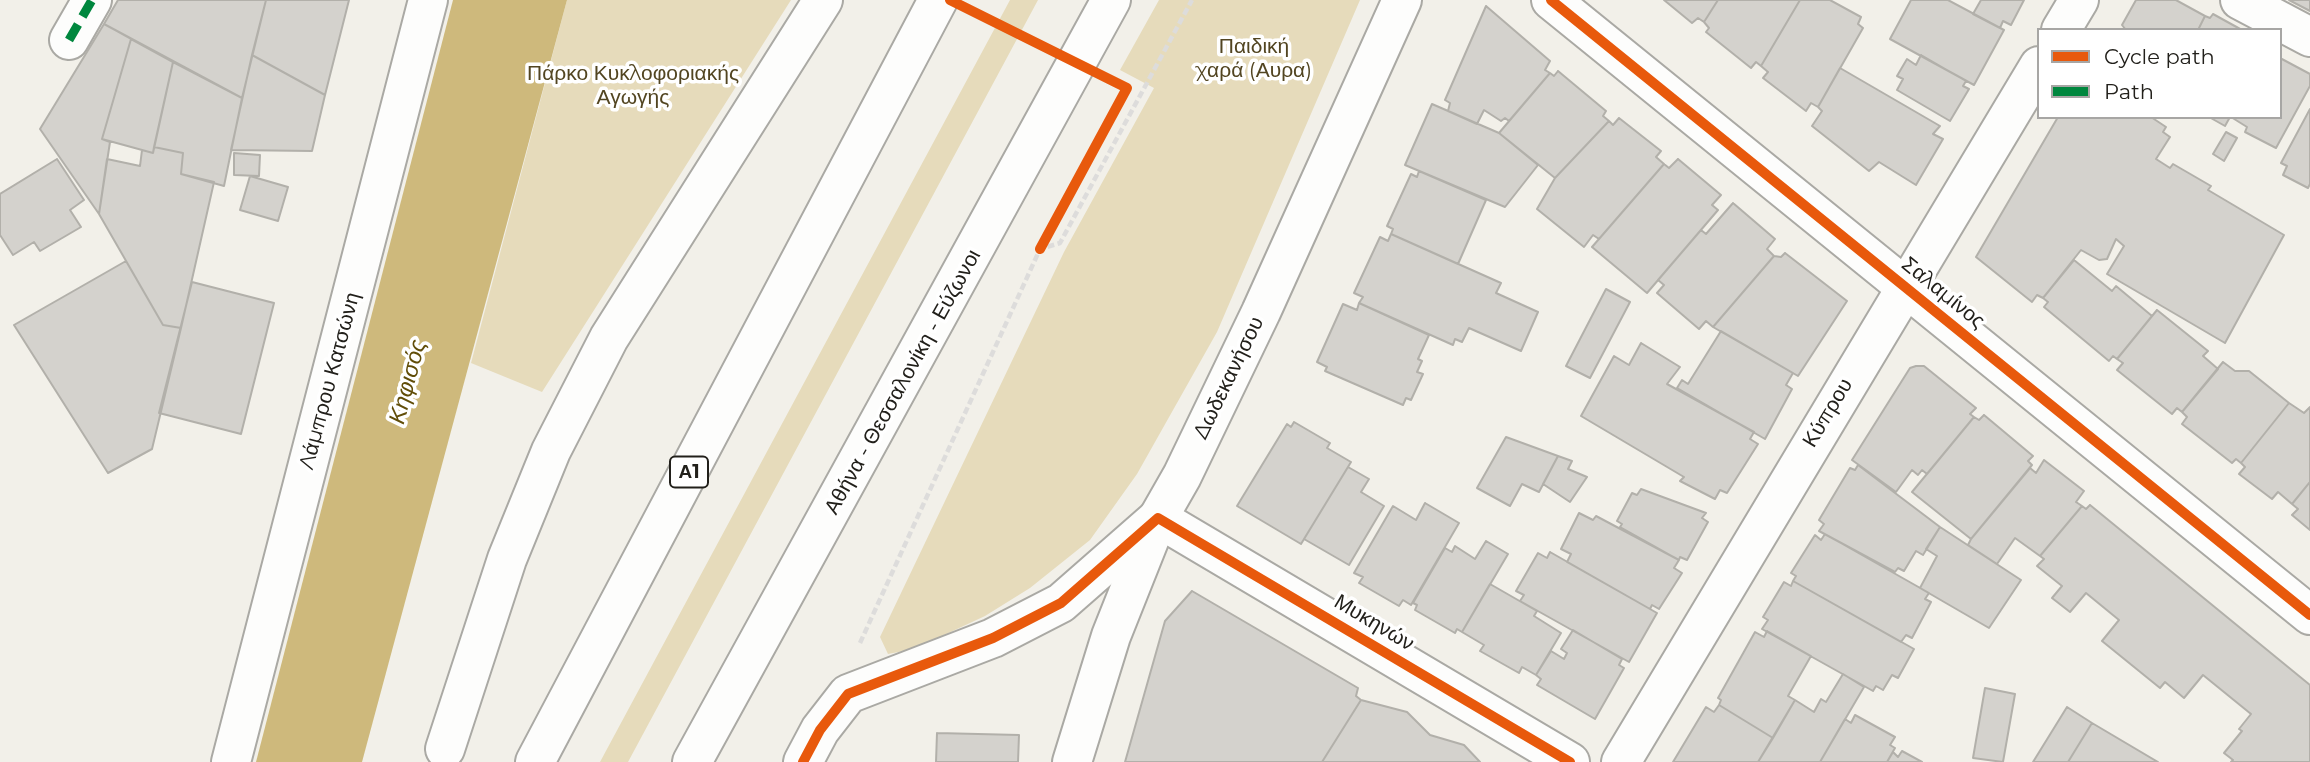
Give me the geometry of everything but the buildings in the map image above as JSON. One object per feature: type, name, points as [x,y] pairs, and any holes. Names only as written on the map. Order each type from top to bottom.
[{"type":"main road","points":[[69,40],[92,0]]},
{"type":"main road","name":"Λάμπρου Κατσώνη","points":[[231,762],[428,0]]},
{"type":"main road","points":[[445,749],[507,559],[551,451],[609,338],[823,0]]},
{"type":"main road","name":"Α1","points":[[535,762],[939,0]]},
{"type":"main road","name":"Αθήνα - Θεσσαλονίκη - Εύζωνοι","points":[[692,762],[1111,0]]},
{"type":"main road","name":"Δωδεκανήσου","points":[[1072,762],[1108,646],[1157,518],[1182,476],[1261,312],[1402,0]]},
{"type":"main road","name":"Σαλαμίνος","points":[[1551,0],[2310,615]]},
{"type":"main road","points":[[2062,28],[2080,0]]},
{"type":"main road","points":[[2240,0],[2310,37]]},
{"type":"main road","name":"Κύπρου","points":[[1621,762],[1904,286],[2037,69]]},
{"type":"main road","points":[[803,762],[820,730],[848,694],[993,638],[1061,603],[1157,518]]},
{"type":"main road","name":"Μυκηνών","points":[[1157,518],[1570,762]]},
{"type":"path","points":[[848,694],[858,647],[1040,249],[1060,243],[1192,0]]},
{"type":"green space","name":"Πάρκο Κυκλοφοριακής Αγωγής","points":[[567,0],[791,0],[542,392],[471,363]]},
{"type":"green space","points":[[1010,0],[1038,0],[628,762],[600,762]]},
{"type":"green space","name":"Παιδική χαρά (Αυρα)","points":[[1159,0],[1360,0],[1217,332],[1137,474],[1090,540],[1030,588],[985,616],[914,649],[888,654],[880,637],[1064,252],[1154,88],[1120,70]]},
{"type":"water","name":"Κηφισός","points":[[453,0],[567,0],[362,762],[256,762]]},
{"type":"marked path","points":[[69,40],[92,0]]},
{"type":"cycle path","points":[[950,0],[1127,88],[1040,249]]},
{"type":"cycle path","points":[[1551,0],[2310,615]]},
{"type":"cycle path","points":[[803,762],[820,730],[848,694],[993,638],[1061,603],[1158,518],[1570,762]]}]
